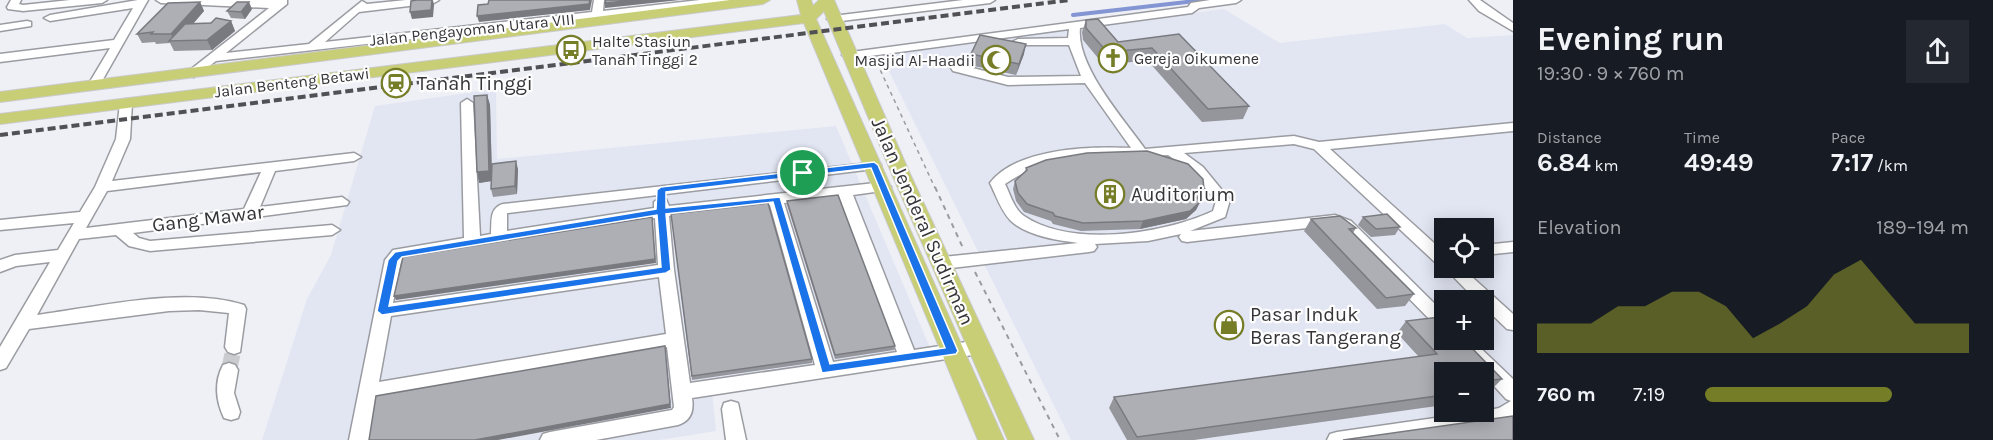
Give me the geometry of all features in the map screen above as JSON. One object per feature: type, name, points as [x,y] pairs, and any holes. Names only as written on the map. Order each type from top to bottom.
[{"type":"main road","name":"Jalan Benteng Betawi","points":[[0,97],[764,0]]},
{"type":"main road","points":[[807,9],[829,6]]},
{"type":"main road","name":"Jalan Jenderal Sudirman","points":[[829,6],[848,55],[1021,440]]},
{"type":"main road","name":"Jalan Benteng Betawi","points":[[0,119],[807,9]]},
{"type":"main road","name":"Jalan Jenderal Sudirman","points":[[807,9],[991,440]]},
{"type":"street","points":[[16,0],[12,7],[102,0]]},
{"type":"street","points":[[161,0],[283,3]]},
{"type":"street","points":[[312,47],[367,0]]},
{"type":"street","points":[[356,9],[434,0]]},
{"type":"street","points":[[597,15],[599,0]]},
{"type":"street","name":"Jalan Pengayoman Utara VIII","points":[[214,58],[729,0]]},
{"type":"street","points":[[829,6],[990,0]]},
{"type":"street","points":[[848,55],[1192,10],[1195,2],[1236,0]]},
{"type":"street","points":[[1474,0],[1483,9],[1513,28]]},
{"type":"street","points":[[61,31],[81,2]]},
{"type":"street","points":[[50,18],[142,2]]},
{"type":"street","points":[[94,85],[142,2]]},
{"type":"street","points":[[194,73],[283,3]]},
{"type":"street","points":[[0,28],[27,24]]},
{"type":"street","points":[[236,26],[256,26]]},
{"type":"street","points":[[1075,26],[1073,41],[1089,79],[1141,153]]},
{"type":"street","points":[[1018,42],[1073,41]]},
{"type":"street","points":[[0,58],[118,43]]},
{"type":"street","points":[[957,69],[1008,81],[1089,79]]},
{"type":"street","points":[[0,363],[102,188],[123,139],[126,103]]},
{"type":"street","points":[[467,104],[472,240]]},
{"type":"street","points":[[1170,150],[1198,170],[1223,200],[1220,214],[1202,225],[1161,234],[1076,240],[1041,232],[1017,218],[997,183],[1014,169],[1046,158],[1101,150],[1141,153],[1170,150],[1294,140],[1318,146],[1513,127]]},
{"type":"street","points":[[1318,146],[1434,251]]},
{"type":"street","points":[[102,188],[354,157]]},
{"type":"street","points":[[500,237],[500,212],[503,209],[874,165]]},
{"type":"street","points":[[250,213],[270,167]]},
{"type":"street","points":[[359,440],[394,257],[405,252],[472,240],[661,212],[884,187]]},
{"type":"street","points":[[550,440],[678,417],[684,409],[666,270],[661,190]]},
{"type":"street","points":[[844,191],[908,357]]},
{"type":"street","points":[[776,199],[826,370]]},
{"type":"street","name":"Gang Mawar","points":[[73,235],[342,202]]},
{"type":"street","points":[[0,225],[84,216]]},
{"type":"street","points":[[943,263],[1335,220],[1346,225],[1434,313]]},
{"type":"street","points":[[119,229],[134,242],[150,246],[332,231]]},
{"type":"street","points":[[1494,249],[1513,247]]},
{"type":"street","points":[[0,266],[15,261],[62,255]]},
{"type":"street","points":[[382,311],[666,270]]},
{"type":"street","points":[[1463,278],[1513,324]]},
{"type":"street","points":[[23,323],[170,305],[233,305],[238,309],[234,347]]},
{"type":"street","points":[[367,392],[674,339]]},
{"type":"street","points":[[682,392],[979,347]]},
{"type":"street","points":[[1471,350],[1509,387],[1513,394]]},
{"type":"street","points":[[229,370],[225,393],[231,412]]},
{"type":"street","points":[[1337,440],[1503,415],[1513,408]]},
{"type":"street","points":[[731,410],[736,440]]},
{"type":"shaded area","points":[[1224,9],[1280,43],[1445,24],[1467,38],[1513,35],[1513,440],[1071,440],[881,55],[952,43]]},
{"type":"shaded area","points":[[496,89],[497,159],[836,126],[936,362],[712,392],[716,431],[660,440],[262,440],[307,299],[331,255],[375,106]]},
{"type":"building","points":[[432,0],[431,10],[410,12],[411,1]]},
{"type":"building","points":[[489,0],[590,0],[589,4],[477,16],[478,5],[488,4]]},
{"type":"building","points":[[606,0],[636,0],[605,3]]},
{"type":"building","points":[[200,2],[171,34],[151,34],[153,32],[137,34],[168,3]]},
{"type":"building","points":[[237,2],[249,2],[241,12],[227,11]]},
{"type":"building","points":[[216,18],[231,21],[207,40],[169,41],[185,24],[211,23]]},
{"type":"building","points":[[1098,19],[1118,42],[1179,34],[1249,106],[1208,109],[1152,48],[1107,52],[1086,28],[1086,20]]},
{"type":"building","points":[[980,35],[1026,44],[1019,64],[971,54]]},
{"type":"building","points":[[487,95],[489,171],[477,172],[474,96]]},
{"type":"building","name":"Auditorium","points":[[1147,151],[1188,164],[1203,179],[1204,189],[1197,198],[1200,202],[1190,211],[1143,221],[1083,223],[1055,216],[1053,213],[1027,204],[1018,193],[1015,181],[1027,170],[1026,168],[1046,160],[1087,153]]},
{"type":"building","points":[[516,161],[515,186],[491,189],[492,164]]},
{"type":"building","points":[[838,195],[895,346],[835,355],[787,201]]},
{"type":"building","points":[[768,203],[812,359],[692,376],[671,214]]},
{"type":"building","points":[[1387,214],[1400,227],[1376,229],[1363,217]]},
{"type":"building","points":[[1340,216],[1356,228],[1349,229],[1414,294],[1386,298],[1311,219]]},
{"type":"building","points":[[652,217],[655,259],[394,296],[403,257]]},
{"type":"building","points":[[1434,318],[1434,350],[1474,350],[1485,362],[1434,362],[1434,396],[1137,437],[1114,397],[1437,354],[1406,321]]},
{"type":"building","points":[[665,346],[670,404],[475,440],[369,440],[376,396]]},
{"type":"building","points":[[1494,371],[1502,379],[1494,380]]},
{"type":"building","points":[[1513,416],[1513,440],[1343,440],[1470,422],[1494,422],[1494,419]]},
{"type":"waterway","points":[[1073,15],[1204,0]]},
{"type":"tunnel","points":[[229,370],[234,347]]},
{"type":"railway","points":[[0,135],[1070,0]]},
{"type":"place","name":"Halte Stasiun Tanah Tinggi 2","points":[[571,50]]},
{"type":"place","name":"Gereja Oikumene","points":[[1113,58]]},
{"type":"place","name":"Masjid Al-Haadii","points":[[996,60]]},
{"type":"place","name":"Tanah Tinggi","points":[[396,83]]},
{"type":"place","name":"Auditorium","points":[[1110,194]]},
{"type":"place","name":"Pasar Induk Beras Tangerang","points":[[1229,325]]},
{"type":"route","points":[[803,173],[661,190],[661,212],[405,252],[394,257],[382,311],[666,270],[661,212],[776,199],[826,370],[952,351],[874,165],[803,173]]}]
